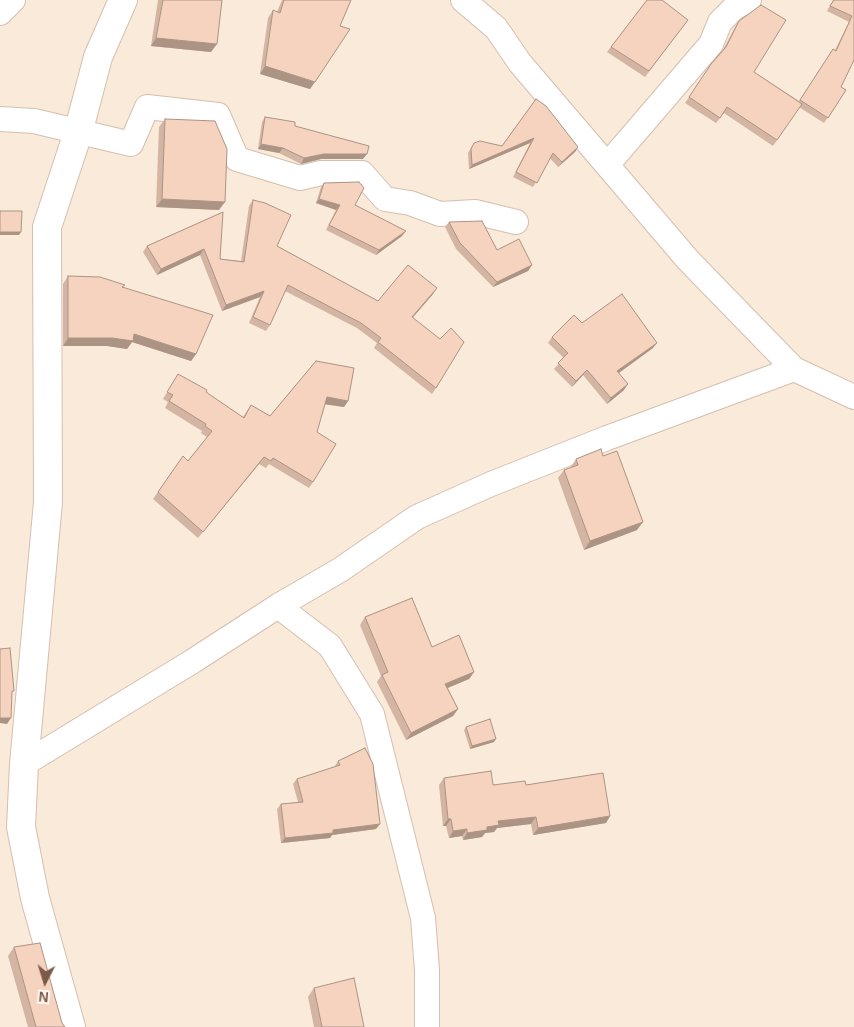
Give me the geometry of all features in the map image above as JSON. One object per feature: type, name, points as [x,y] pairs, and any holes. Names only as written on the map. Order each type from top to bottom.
[{"type":"street","points":[[0,13],[13,0]]},
{"type":"street","points":[[71,1027],[35,898],[21,827],[24,764],[48,502],[47,227],[78,133],[98,57],[123,0]]},
{"type":"street","points":[[464,0],[496,28],[520,64],[608,164],[688,260],[794,369],[854,397]]},
{"type":"street","points":[[608,164],[711,44],[720,22],[734,8],[749,0]]},
{"type":"street","points":[[0,119],[34,120],[78,133],[132,144],[147,107],[218,115],[237,159],[300,178],[321,173],[362,173],[385,199],[410,202],[440,214],[474,212],[516,222]]},
{"type":"street","points":[[24,764],[193,661],[278,606],[340,570],[417,517],[491,484],[598,441],[794,369]]},
{"type":"street","points":[[278,606],[330,646],[372,714],[423,918],[427,970],[427,1027]]},
{"type":"shaded area","points":[[0,0],[854,0],[854,1027],[0,1027]]},
{"type":"building","points":[[163,0],[222,0],[217,44],[156,38]]},
{"type":"building","points":[[284,0],[351,0],[340,26],[350,29],[315,82],[265,66],[273,10],[280,13]]},
{"type":"building","points":[[647,0],[662,0],[688,20],[649,71],[611,47]]},
{"type":"building","points":[[834,0],[854,0],[854,60],[841,87],[846,90],[828,118],[800,100],[833,49],[836,51],[852,16],[830,6]]},
{"type":"building","points":[[761,5],[786,20],[754,72],[802,104],[777,140],[727,107],[720,118],[689,97],[711,64],[726,47],[739,21]]},
{"type":"building","points":[[536,99],[546,106],[578,147],[562,162],[553,153],[537,183],[516,172],[534,138],[472,165],[471,149],[474,143],[480,141],[502,146]]},
{"type":"building","points":[[265,117],[295,122],[295,126],[369,146],[367,154],[324,154],[304,158],[283,148],[261,144]]},
{"type":"building","points":[[165,119],[215,121],[227,149],[225,202],[162,199]]},
{"type":"building","points":[[359,182],[364,188],[355,205],[406,231],[379,250],[329,225],[340,205],[319,199],[324,183]]},
{"type":"building","points":[[253,200],[265,203],[291,215],[277,246],[378,301],[408,265],[437,288],[412,317],[440,339],[451,328],[464,342],[436,388],[378,342],[381,338],[361,323],[288,285],[270,325],[253,317],[264,291],[226,305],[204,249],[161,269],[147,246],[223,212],[220,259],[244,262]]},
{"type":"building","points":[[0,211],[22,211],[21,232],[0,232]]},
{"type":"building","points":[[482,221],[497,250],[519,239],[532,265],[497,282],[460,243],[449,222]]},
{"type":"building","points":[[68,276],[100,277],[125,285],[122,287],[213,315],[196,354],[134,334],[133,341],[112,338],[68,338]]},
{"type":"building","points":[[622,294],[657,343],[617,371],[628,384],[611,398],[587,370],[576,381],[558,363],[568,353],[552,337],[574,315],[582,323]]},
{"type":"building","points":[[316,361],[354,368],[348,401],[327,397],[317,432],[336,444],[313,482],[273,458],[271,461],[264,457],[203,532],[158,492],[183,456],[188,461],[212,431],[205,426],[206,424],[169,401],[173,395],[167,392],[178,374],[207,390],[206,392],[244,418],[251,405],[270,416]]},
{"type":"building","points":[[601,449],[603,456],[617,451],[643,522],[590,541],[564,470],[578,465],[576,459]]},
{"type":"building","points":[[412,598],[432,647],[459,635],[474,672],[445,684],[458,709],[411,733],[382,675],[388,672],[365,617]]},
{"type":"building","points":[[10,648],[14,691],[12,691],[11,718],[0,718],[0,649]]},
{"type":"building","points":[[490,719],[496,739],[472,746],[466,727]]},
{"type":"building","points":[[365,748],[373,764],[380,824],[333,830],[333,833],[285,838],[281,804],[303,802],[297,779],[340,765],[338,761]]},
{"type":"building","points":[[491,771],[493,785],[525,781],[526,785],[603,773],[610,816],[538,828],[536,817],[498,821],[499,825],[487,827],[487,830],[467,833],[467,829],[453,831],[451,819],[448,819],[444,778]]},
{"type":"building","points":[[40,943],[62,1023],[65,1027],[36,1027],[14,947]]},
{"type":"building","points":[[354,978],[364,1027],[322,1027],[314,988]]}]
